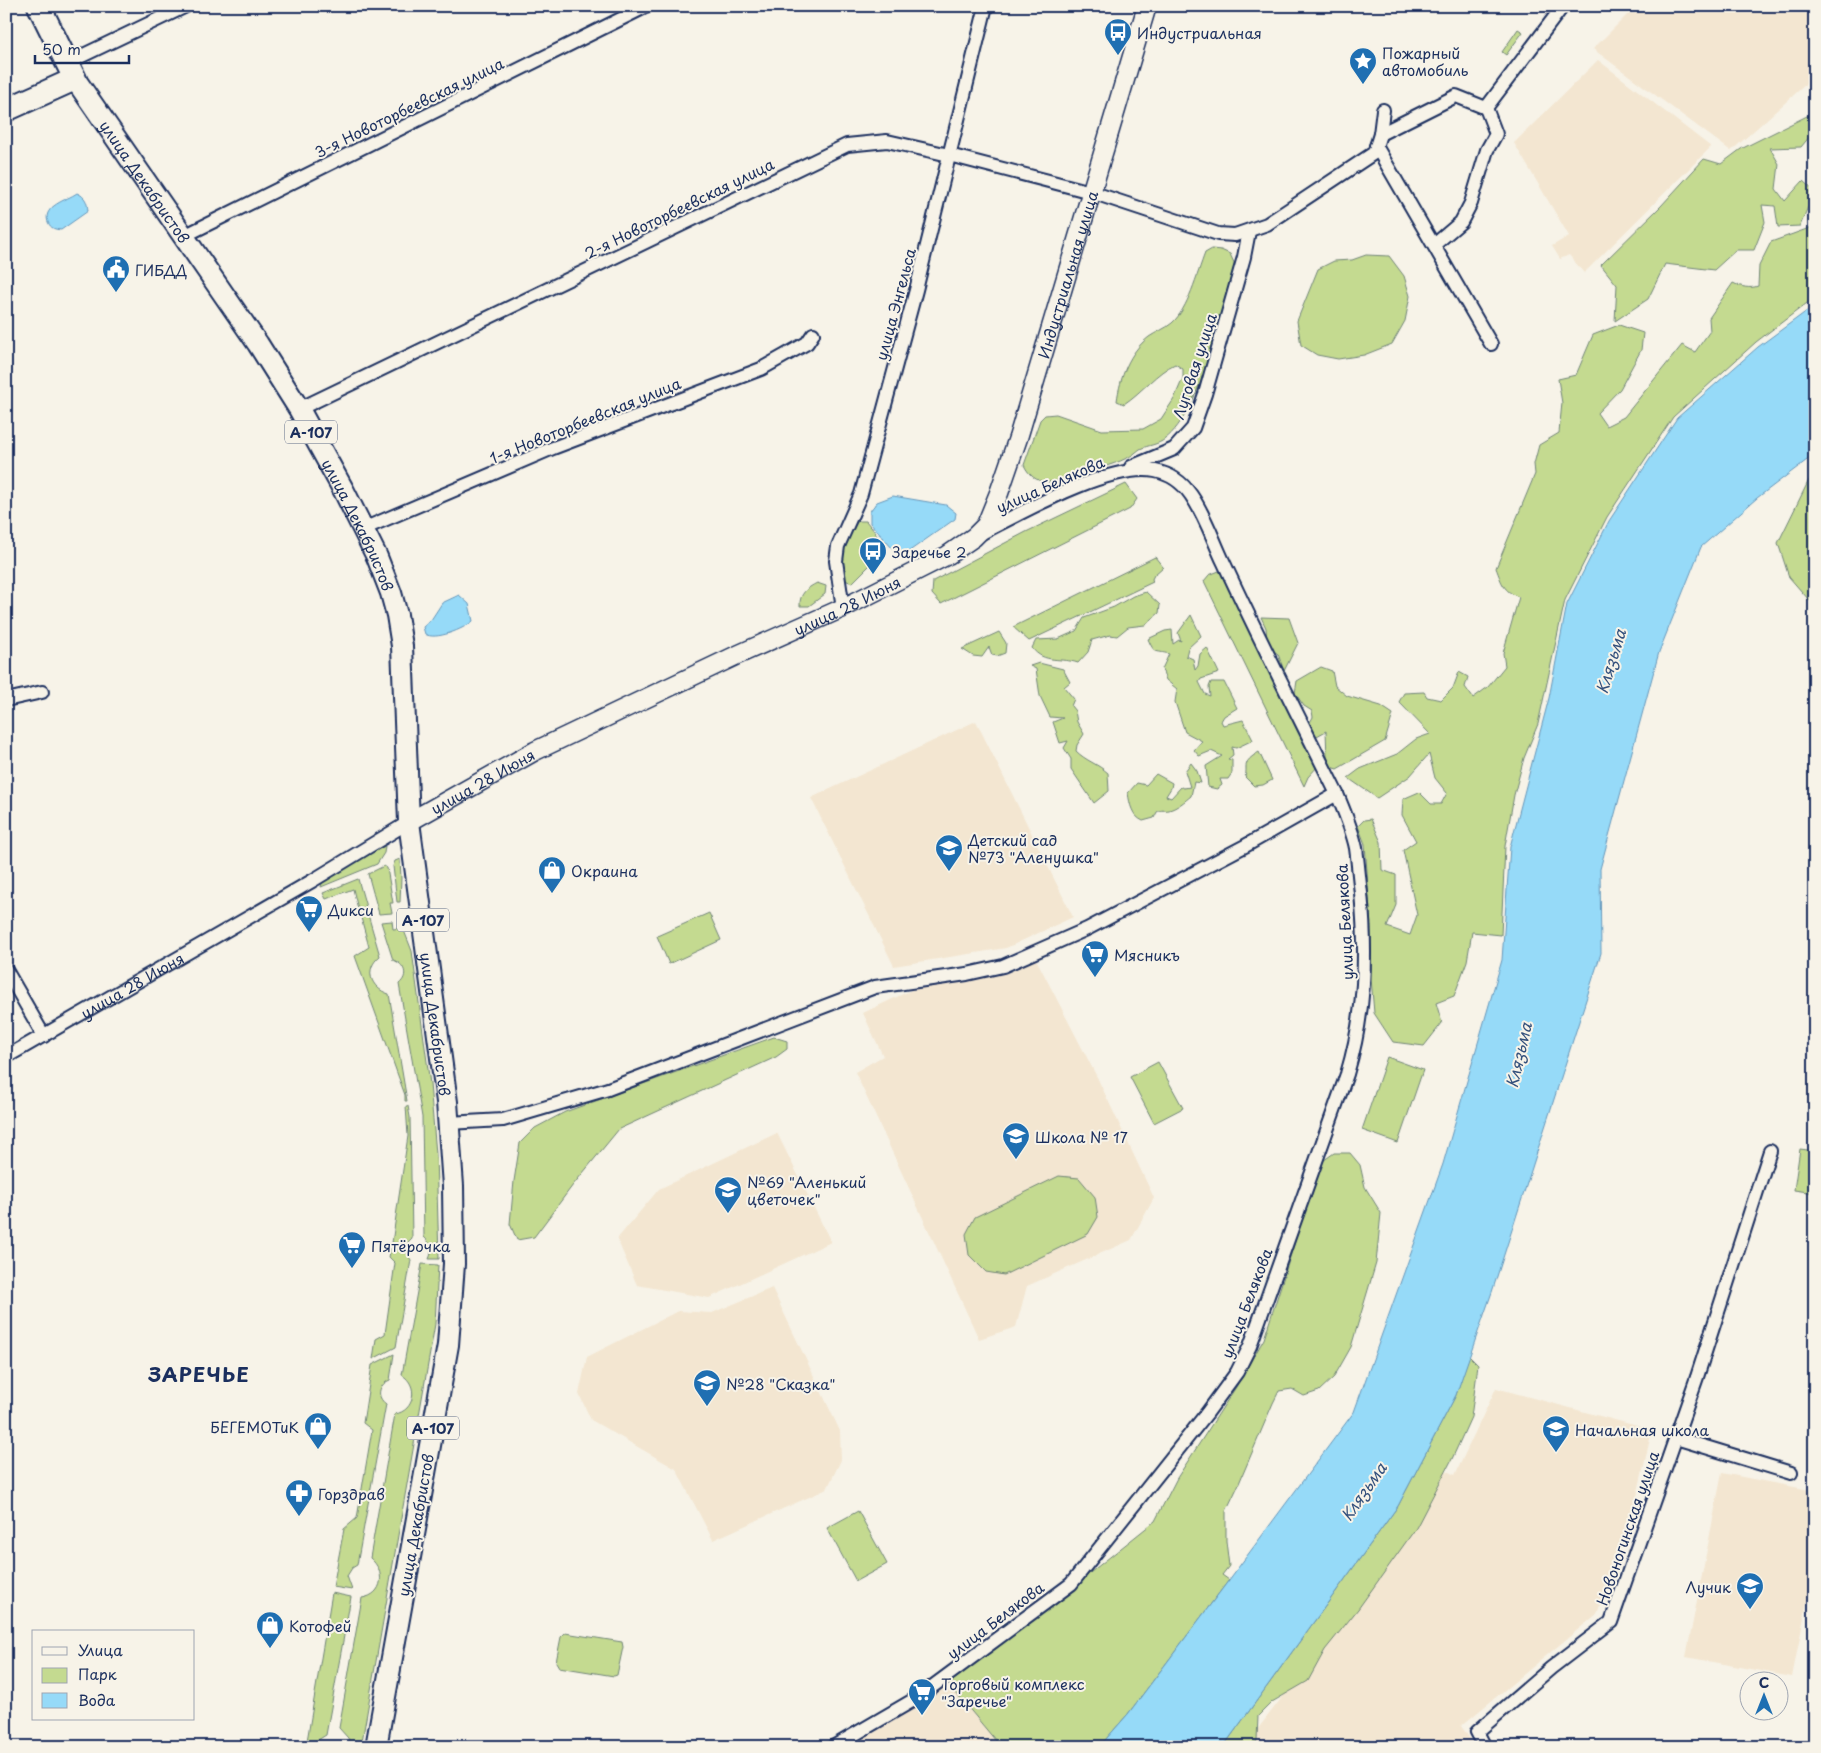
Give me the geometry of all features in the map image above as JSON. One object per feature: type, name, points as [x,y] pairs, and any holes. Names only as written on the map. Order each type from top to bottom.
[{"type":"highway","name":"улица Декабристов","points":[[39,6],[71,71]]},
{"type":"highway","points":[[6,110],[71,71]]},
{"type":"main road","name":"улица Декабристов","points":[[71,71],[258,344],[299,409],[363,529],[384,574],[397,615],[402,646],[409,822],[441,1051],[448,1123],[454,1211],[454,1264],[451,1325],[376,1747]]},
{"type":"street","points":[[71,71],[186,6]]},
{"type":"street","name":"3-я Новоторбеевская улица","points":[[184,236],[647,6]]},
{"type":"street","name":"улица Энгельса","points":[[843,608],[836,561],[838,546],[862,494],[914,300],[986,6]]},
{"type":"street","name":"Индустриальная улица","points":[[974,537],[986,525],[1018,438],[1147,6]]},
{"type":"street","points":[[1486,108],[1563,6]]},
{"type":"street","points":[[1380,134],[1456,96],[1486,108],[1496,134],[1487,150],[1471,203],[1461,222],[1434,245]]},
{"type":"street","points":[[1091,192],[1218,234],[1236,235],[1267,224],[1374,153],[1380,134],[1383,110]]},
{"type":"street","name":"2-я Новоторбеевская улица","points":[[299,409],[848,145],[887,141],[1091,192]]},
{"type":"street","points":[[1376,146],[1491,344]]},
{"type":"street","name":"Луговая улица","points":[[1120,472],[1174,450],[1192,428],[1205,394],[1244,257],[1249,231]]},
{"type":"street","name":"1-я Новоторбеевская улица","points":[[363,529],[553,448],[761,368],[808,343],[813,334]]},
{"type":"street","name":"улица Белякова","points":[[833,1747],[917,1698],[1071,1584],[1237,1372],[1244,1359],[1347,1074],[1360,1018],[1364,973],[1363,915],[1356,847],[1350,827],[1337,794],[1224,564],[1205,518],[1192,495],[1178,480],[1166,474],[1145,470],[1120,472],[1108,475],[1038,504],[974,537]]},
{"type":"street","name":"улица 28 Июня","points":[[6,1057],[409,822],[535,751],[735,656],[843,608],[948,555],[974,537]]},
{"type":"street","points":[[6,700],[42,692]]},
{"type":"street","points":[[448,1123],[503,1120],[608,1089],[858,993],[890,983],[985,971],[1003,966],[1087,929],[1245,846],[1337,794]]},
{"type":"street","points":[[6,970],[44,1036]]},
{"type":"street","name":"Новоногинская улица","points":[[1486,1747],[1478,1732],[1551,1668],[1611,1622],[1697,1377],[1770,1151]]},
{"type":"street","points":[[1676,1438],[1791,1473]]},
{"type":"shaded area","points":[[1636,6],[1815,6],[1815,76],[1731,151],[1593,49]]},
{"type":"shaded area","points":[[1598,60],[1711,147],[1584,273],[1569,255],[1560,259],[1552,246],[1569,236],[1514,143]]},
{"type":"shaded area","name":"Детский сад №73 \"Аленушка\"","points":[[976,721],[1073,917],[1006,948],[894,966],[811,798]]},
{"type":"shaded area","name":"Школа № 17","points":[[1035,957],[1097,1077],[1154,1198],[1131,1240],[1027,1286],[1016,1327],[979,1339],[855,1072],[883,1056],[863,1013],[922,985],[993,975]]},
{"type":"shaded area","name":"№69 \"Аленький цветочек\"","points":[[777,1133],[831,1242],[709,1298],[637,1285],[617,1239],[659,1189]]},
{"type":"shaded area","name":"№28 \"Сказка\"","points":[[772,1288],[840,1431],[841,1460],[827,1489],[713,1540],[676,1469],[591,1420],[579,1394],[587,1357],[678,1311],[712,1313]]},
{"type":"shaded area","points":[[1496,1388],[1652,1430],[1637,1496],[1597,1614],[1461,1726],[1476,1747],[1244,1747],[1329,1636],[1430,1463],[1455,1475]]},
{"type":"shaded area","name":"Лучик","points":[[1722,1473],[1815,1491],[1815,1562],[1792,1677],[1788,1676],[1788,1670],[1755,1670],[1686,1657]]},
{"type":"shaded area","points":[[947,1682],[1001,1747],[848,1747],[902,1713]]},
{"type":"shaded area","points":[[1692,1739],[1696,1747],[1670,1747]]},
{"type":"green space","points":[[1518,29],[1523,32],[1506,55],[1502,52]]},
{"type":"green space","points":[[1815,112],[1815,136],[1811,135],[1801,147],[1770,148],[1779,164],[1776,189],[1785,201],[1803,181],[1813,190],[1815,187],[1815,201],[1808,207],[1800,226],[1778,227],[1775,206],[1762,205],[1765,222],[1754,250],[1736,250],[1714,270],[1665,264],[1648,299],[1615,321],[1617,285],[1601,265],[1661,206],[1704,159],[1721,164],[1741,149]]},
{"type":"green space","points":[[1815,226],[1815,297],[1756,342],[1673,417],[1607,517],[1565,600],[1538,724],[1524,758],[1514,795],[1505,846],[1501,935],[1472,932],[1467,961],[1454,996],[1436,1003],[1442,1023],[1424,1046],[1393,1042],[1374,1013],[1371,978],[1371,927],[1365,844],[1358,826],[1364,820],[1371,819],[1381,842],[1382,870],[1396,875],[1396,905],[1387,927],[1410,935],[1417,915],[1403,850],[1416,841],[1402,815],[1403,799],[1419,792],[1431,804],[1441,804],[1447,793],[1435,778],[1429,754],[1410,776],[1377,798],[1348,778],[1360,769],[1397,754],[1416,739],[1430,734],[1399,702],[1404,693],[1424,692],[1427,697],[1441,700],[1453,688],[1459,672],[1468,677],[1465,687],[1473,698],[1488,687],[1505,666],[1503,653],[1519,597],[1506,589],[1496,568],[1535,474],[1534,464],[1539,445],[1559,433],[1562,403],[1558,379],[1576,375],[1593,335],[1619,325],[1643,333],[1641,350],[1620,389],[1597,413],[1606,426],[1624,417],[1682,345],[1695,352],[1710,331],[1709,318],[1733,283],[1745,287],[1758,286],[1759,266],[1771,242]]},
{"type":"green space","points":[[1212,249],[1230,254],[1235,265],[1209,359],[1200,384],[1178,426],[1162,441],[1140,449],[1129,457],[1114,463],[1052,482],[1046,482],[1034,477],[1024,465],[1040,420],[1045,415],[1056,414],[1102,430],[1143,429],[1161,419],[1174,399],[1183,378],[1183,369],[1175,364],[1168,368],[1124,404],[1117,401],[1120,383],[1131,358],[1142,343],[1178,317],[1192,291],[1205,253]]},
{"type":"green space","points":[[1366,255],[1389,256],[1404,276],[1410,296],[1405,321],[1392,344],[1364,355],[1338,359],[1317,355],[1301,345],[1297,321],[1318,269],[1334,261],[1352,260]]},
{"type":"green space","points":[[1815,474],[1815,603],[1809,600],[1789,577],[1778,543],[1809,480]]},
{"type":"green space","points":[[1126,484],[1137,499],[1130,509],[941,604],[932,594],[933,581],[1026,532]]},
{"type":"green space","points":[[858,521],[866,521],[875,532],[883,552],[852,583],[845,580],[842,557],[850,535]]},
{"type":"green space","points":[[1155,557],[1163,567],[1154,575],[1153,582],[1029,641],[1013,627]]},
{"type":"green space","points":[[1219,571],[1225,573],[1319,765],[1308,777],[1304,786],[1204,581],[1209,575]]},
{"type":"green space","points":[[817,583],[826,586],[825,594],[809,606],[800,606],[804,592]]},
{"type":"green space","points":[[1146,592],[1160,605],[1159,613],[1145,625],[1128,627],[1117,636],[1110,635],[1092,640],[1088,652],[1078,663],[1047,658],[1032,648],[1036,640],[1058,639],[1076,631],[1084,618]]},
{"type":"green space","points":[[1191,615],[1201,636],[1188,648],[1186,656],[1193,659],[1195,670],[1198,666],[1200,654],[1207,648],[1219,673],[1201,679],[1199,682],[1205,694],[1210,696],[1209,687],[1211,682],[1224,682],[1237,708],[1224,716],[1221,721],[1223,725],[1243,720],[1253,740],[1236,748],[1232,747],[1233,755],[1228,759],[1232,760],[1232,773],[1228,779],[1220,779],[1222,785],[1217,789],[1208,787],[1206,766],[1222,756],[1211,751],[1199,756],[1194,750],[1202,741],[1185,732],[1175,702],[1177,689],[1166,680],[1162,669],[1169,654],[1154,650],[1148,639],[1165,631],[1172,630],[1173,644],[1179,640],[1181,641],[1178,633]]},
{"type":"green space","points":[[1261,617],[1289,618],[1298,643],[1284,671],[1278,654],[1272,650],[1267,640],[1266,628]]},
{"type":"green space","points":[[999,632],[1006,643],[1005,653],[997,656],[992,655],[989,647],[982,657],[973,656],[962,649]]},
{"type":"green space","points":[[1039,663],[1063,669],[1070,682],[1064,687],[1074,699],[1071,706],[1075,711],[1077,722],[1084,734],[1077,745],[1076,751],[1108,773],[1109,791],[1094,803],[1071,769],[1071,759],[1064,748],[1068,741],[1060,743],[1053,722],[1063,718],[1050,717],[1040,696],[1036,669],[1030,666]]},
{"type":"green space","points":[[1321,667],[1332,671],[1335,686],[1347,696],[1381,706],[1393,714],[1385,741],[1337,769],[1331,767],[1327,758],[1326,731],[1315,737],[1309,724],[1313,717],[1312,711],[1304,706],[1295,693],[1297,681]]},
{"type":"green space","points":[[1259,752],[1272,780],[1263,785],[1254,786],[1245,777],[1246,766],[1250,759]]},
{"type":"green space","points":[[1191,763],[1197,771],[1201,783],[1194,782],[1191,796],[1175,808],[1157,812],[1154,818],[1143,821],[1139,819],[1131,806],[1128,793],[1137,783],[1146,785],[1156,774],[1172,783],[1166,796],[1171,798],[1181,787],[1190,787],[1185,771]]},
{"type":"green space","points":[[385,846],[384,853],[377,864],[321,887],[323,879],[326,877]]},
{"type":"green space","points":[[400,859],[400,902],[397,902],[393,866],[395,861]]},
{"type":"green space","points":[[384,866],[387,868],[393,903],[390,903],[392,913],[379,914],[368,874]]},
{"type":"green space","points":[[358,879],[366,907],[358,909],[353,889],[326,899],[323,893]]},
{"type":"green space","points":[[367,911],[380,956],[372,967],[371,978],[377,987],[389,994],[407,1101],[405,1101],[405,1095],[355,956],[369,947],[360,914]]},
{"type":"green space","points":[[709,913],[721,940],[669,964],[657,936]]},
{"type":"green space","points":[[392,921],[393,929],[403,928],[412,951],[430,1084],[436,1154],[439,1259],[429,1259],[431,1247],[424,1237],[422,1117],[399,984],[405,974],[403,967],[393,960],[381,922]]},
{"type":"green space","points":[[774,1037],[787,1041],[787,1049],[776,1057],[619,1129],[573,1185],[534,1237],[517,1240],[510,1224],[520,1143],[535,1128],[565,1112]]},
{"type":"green space","points":[[1387,1057],[1423,1070],[1398,1143],[1362,1130]]},
{"type":"green space","points":[[1158,1062],[1183,1108],[1154,1123],[1130,1077]]},
{"type":"green space","points":[[406,1106],[408,1106],[410,1117],[412,1238],[406,1244],[392,1243],[408,1136]]},
{"type":"green space","points":[[1800,1149],[1815,1151],[1815,1193],[1794,1190]]},
{"type":"green space","points":[[1334,1153],[1350,1153],[1360,1165],[1365,1187],[1381,1213],[1376,1263],[1351,1347],[1334,1377],[1319,1391],[1304,1396],[1292,1389],[1279,1391],[1273,1403],[1226,1511],[1226,1541],[1229,1566],[1222,1575],[1229,1580],[1128,1714],[1099,1747],[1001,1747],[947,1682],[1071,1588],[1155,1521],[1177,1478],[1236,1387],[1264,1339],[1320,1163]]},
{"type":"green space","points":[[1059,1176],[1079,1178],[1095,1197],[1098,1217],[1088,1234],[1004,1275],[986,1272],[969,1255],[966,1234],[975,1217]]},
{"type":"green space","points":[[391,1248],[405,1250],[411,1260],[396,1347],[373,1359],[376,1339],[385,1334],[395,1263],[389,1257]]},
{"type":"green space","points":[[422,1264],[438,1265],[435,1324],[361,1747],[351,1747],[348,1738],[339,1728],[362,1598],[375,1592],[380,1582],[379,1569],[370,1558],[395,1414],[407,1408],[412,1397],[411,1385],[402,1375]]},
{"type":"green space","points":[[394,1354],[390,1380],[383,1385],[380,1391],[381,1398],[386,1404],[357,1565],[352,1568],[347,1576],[352,1590],[333,1587],[344,1529],[357,1518],[372,1430],[363,1423],[372,1365]]},
{"type":"green space","points":[[1469,1356],[1478,1365],[1471,1417],[1452,1459],[1416,1528],[1358,1609],[1325,1650],[1308,1681],[1272,1702],[1258,1716],[1257,1740],[1254,1747],[1223,1747],[1398,1506],[1456,1395]]},
{"type":"green space","points":[[858,1511],[887,1564],[856,1581],[827,1528]]},
{"type":"green space","points":[[332,1593],[351,1597],[326,1735],[318,1740],[317,1747],[306,1747]]},
{"type":"green space","points":[[565,1633],[622,1642],[623,1647],[617,1675],[559,1667],[556,1662],[561,1637]]},
{"type":"water","points":[[77,193],[85,200],[88,211],[61,230],[52,227],[48,222],[47,216],[49,212],[56,204]]},
{"type":"water","name":"Клязьма","points":[[1815,305],[1815,454],[1757,498],[1701,547],[1659,652],[1600,869],[1601,953],[1492,1292],[1456,1395],[1398,1506],[1223,1747],[1099,1747],[1128,1714],[1354,1412],[1443,1164],[1502,960],[1510,847],[1549,698],[1567,604],[1609,521],[1677,418],[1758,347]]},
{"type":"water","points":[[893,496],[946,505],[956,513],[955,519],[908,552],[892,548],[870,523],[870,511],[877,502]]},
{"type":"water","points":[[459,595],[469,604],[473,621],[442,635],[430,636],[425,634],[423,627],[431,620],[442,603]]},
{"type":"place","name":"Индустриальная","points":[[1118,56]]},
{"type":"place","name":"Пожарный автомобиль","points":[[1363,85]]},
{"type":"place","name":"ГИБДД","points":[[116,293]]},
{"type":"place","name":"Заречье 2","points":[[873,575]]},
{"type":"place","name":"Детский сад №73 \"Аленушка\"","points":[[949,872]]},
{"type":"place","name":"Окраина","points":[[552,894]]},
{"type":"place","name":"Дикси","points":[[309,933]]},
{"type":"place","name":"Мясникъ","points":[[1095,978]]},
{"type":"place","name":"Школа № 17","points":[[1016,1160]]},
{"type":"place","name":"№69 \"Аленький цветочек\"","points":[[728,1214]]},
{"type":"place","name":"Пятёрочка","points":[[352,1269]]},
{"type":"place","name":"№28 \"Сказка\"","points":[[707,1407]]},
{"type":"place","name":"БЕГЕМОТиК","points":[[318,1450]]},
{"type":"place","name":"Начальная школа","points":[[1556,1453]]},
{"type":"place","name":"Горздрав","points":[[299,1517]]},
{"type":"place","name":"Лучик","points":[[1750,1610]]},
{"type":"place","name":"Котофей","points":[[270,1649]]},
{"type":"place","name":"Торговый комплекс \"Заречье\"","points":[[922,1716]]},
{"type":"district","name":"ЗАРЕЧЬЕ","points":[[199,1374]]}]
